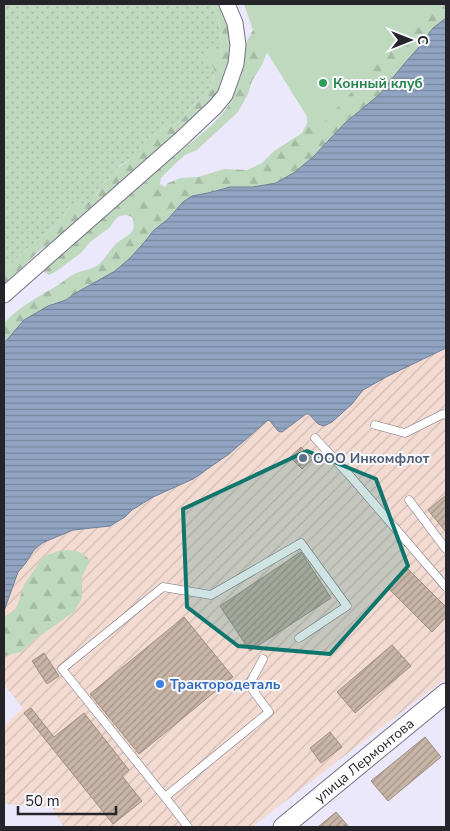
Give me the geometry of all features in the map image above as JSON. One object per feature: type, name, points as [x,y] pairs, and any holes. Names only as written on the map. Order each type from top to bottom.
[{"type":"street","points":[[4,296],[180,140],[225,95],[236,64],[238,45],[235,23],[227,4]]},
{"type":"street","name":"улица Лермонтова","points":[[283,827],[445,697]]},
{"type":"lane","points":[[375,425],[405,433],[443,414],[446,415]]},
{"type":"lane","points":[[315,438],[352,477],[446,587]]},
{"type":"lane","points":[[409,500],[446,549]]},
{"type":"lane","points":[[188,827],[62,669],[163,587],[211,595],[301,543],[347,606],[299,638]]},
{"type":"lane","points":[[165,797],[269,712],[249,685],[263,659]]},
{"type":"highlighted area","points":[[307,451],[376,479],[408,566],[330,654],[238,646],[187,607],[183,509]]},
{"type":"shaded area","name":"Трактородеталь","points":[[446,348],[446,678],[252,827],[64,827],[52,807],[4,804],[4,726],[23,708],[4,685],[4,611],[18,572],[34,550],[42,543],[73,530],[115,524],[132,510],[153,497],[193,479],[229,454],[268,420],[281,432],[306,414],[309,414],[318,424],[332,422],[352,404],[363,390]]},
{"type":"green space","points":[[4,4],[213,4],[219,23],[222,47],[221,51],[218,52],[212,84],[205,94],[190,108],[184,118],[155,133],[146,140],[136,156],[119,166],[110,178],[100,185],[98,192],[92,198],[82,204],[74,203],[68,208],[61,222],[4,269]]},
{"type":"green space","points":[[213,4],[223,4],[233,46],[222,87],[211,102],[134,172],[119,182],[89,213],[80,216],[75,225],[39,251],[4,285],[4,269],[61,222],[70,205],[74,203],[82,204],[95,195],[100,185],[110,178],[113,171],[135,156],[146,140],[155,133],[184,118],[190,108],[205,94],[212,84],[214,77],[214,68],[207,58],[210,51],[221,51],[222,47],[219,23]]},
{"type":"green space","name":"Конный клуб","points":[[244,4],[439,4],[403,36],[316,131],[253,30]]},
{"type":"green space","points":[[432,4],[446,4],[446,18],[433,28],[380,94],[345,123],[313,157],[295,172],[276,183],[253,187],[224,188],[192,196],[183,202],[168,219],[154,230],[129,259],[115,271],[66,300],[48,306],[24,320],[4,343],[4,323],[10,317],[29,302],[72,275],[96,266],[118,242],[132,232],[134,223],[132,217],[126,215],[119,216],[110,227],[90,242],[81,253],[55,272],[49,275],[44,272],[46,267],[141,184],[146,182],[152,172],[171,159],[215,122],[232,100],[239,79],[244,51],[253,30],[259,31],[267,40],[267,52],[238,112],[197,150],[185,155],[161,178],[160,184],[165,187],[168,183],[181,178],[198,177],[224,169],[247,170],[262,163],[274,151],[302,133],[310,112],[383,53],[393,48],[399,38]]},
{"type":"green space","points":[[62,550],[78,552],[90,561],[82,577],[82,598],[74,612],[34,640],[21,652],[4,656],[4,616],[16,609],[24,585],[42,558]]},
{"type":"water","points":[[446,18],[446,348],[363,390],[352,404],[332,422],[324,426],[318,424],[309,414],[306,414],[282,432],[278,431],[268,420],[229,454],[193,479],[153,497],[110,526],[73,530],[42,543],[34,550],[18,572],[4,611],[4,343],[24,320],[48,306],[66,300],[115,271],[129,259],[154,230],[168,219],[183,202],[192,196],[230,187],[253,187],[276,183],[295,172],[313,157],[345,123],[380,94],[433,28]]},
{"type":"building","points":[[301,447],[313,459],[302,469],[290,457]]},
{"type":"building","points":[[446,495],[446,532],[428,510]]},
{"type":"building","points":[[301,552],[331,598],[250,651],[220,606]]},
{"type":"building","points":[[408,569],[446,607],[446,617],[432,632],[389,589]]},
{"type":"building","points":[[184,617],[233,677],[139,754],[90,694]]},
{"type":"building","points":[[392,645],[411,666],[355,713],[337,692]]},
{"type":"building","points":[[44,653],[59,676],[47,684],[32,661]]},
{"type":"building","points":[[31,708],[54,737],[84,713],[129,770],[122,776],[142,801],[113,824],[24,713]]},
{"type":"building","points":[[330,732],[342,747],[321,763],[310,748]]},
{"type":"building","points":[[425,737],[441,757],[388,801],[371,781]]},
{"type":"building","points":[[336,812],[349,827],[318,827]]},
{"type":"place","name":"Конный клуб","points":[[323,83]]},
{"type":"place","name":"ООО Инкомфлот","points":[[303,458]]},
{"type":"place","name":"Трактородеталь","points":[[160,684]]}]
